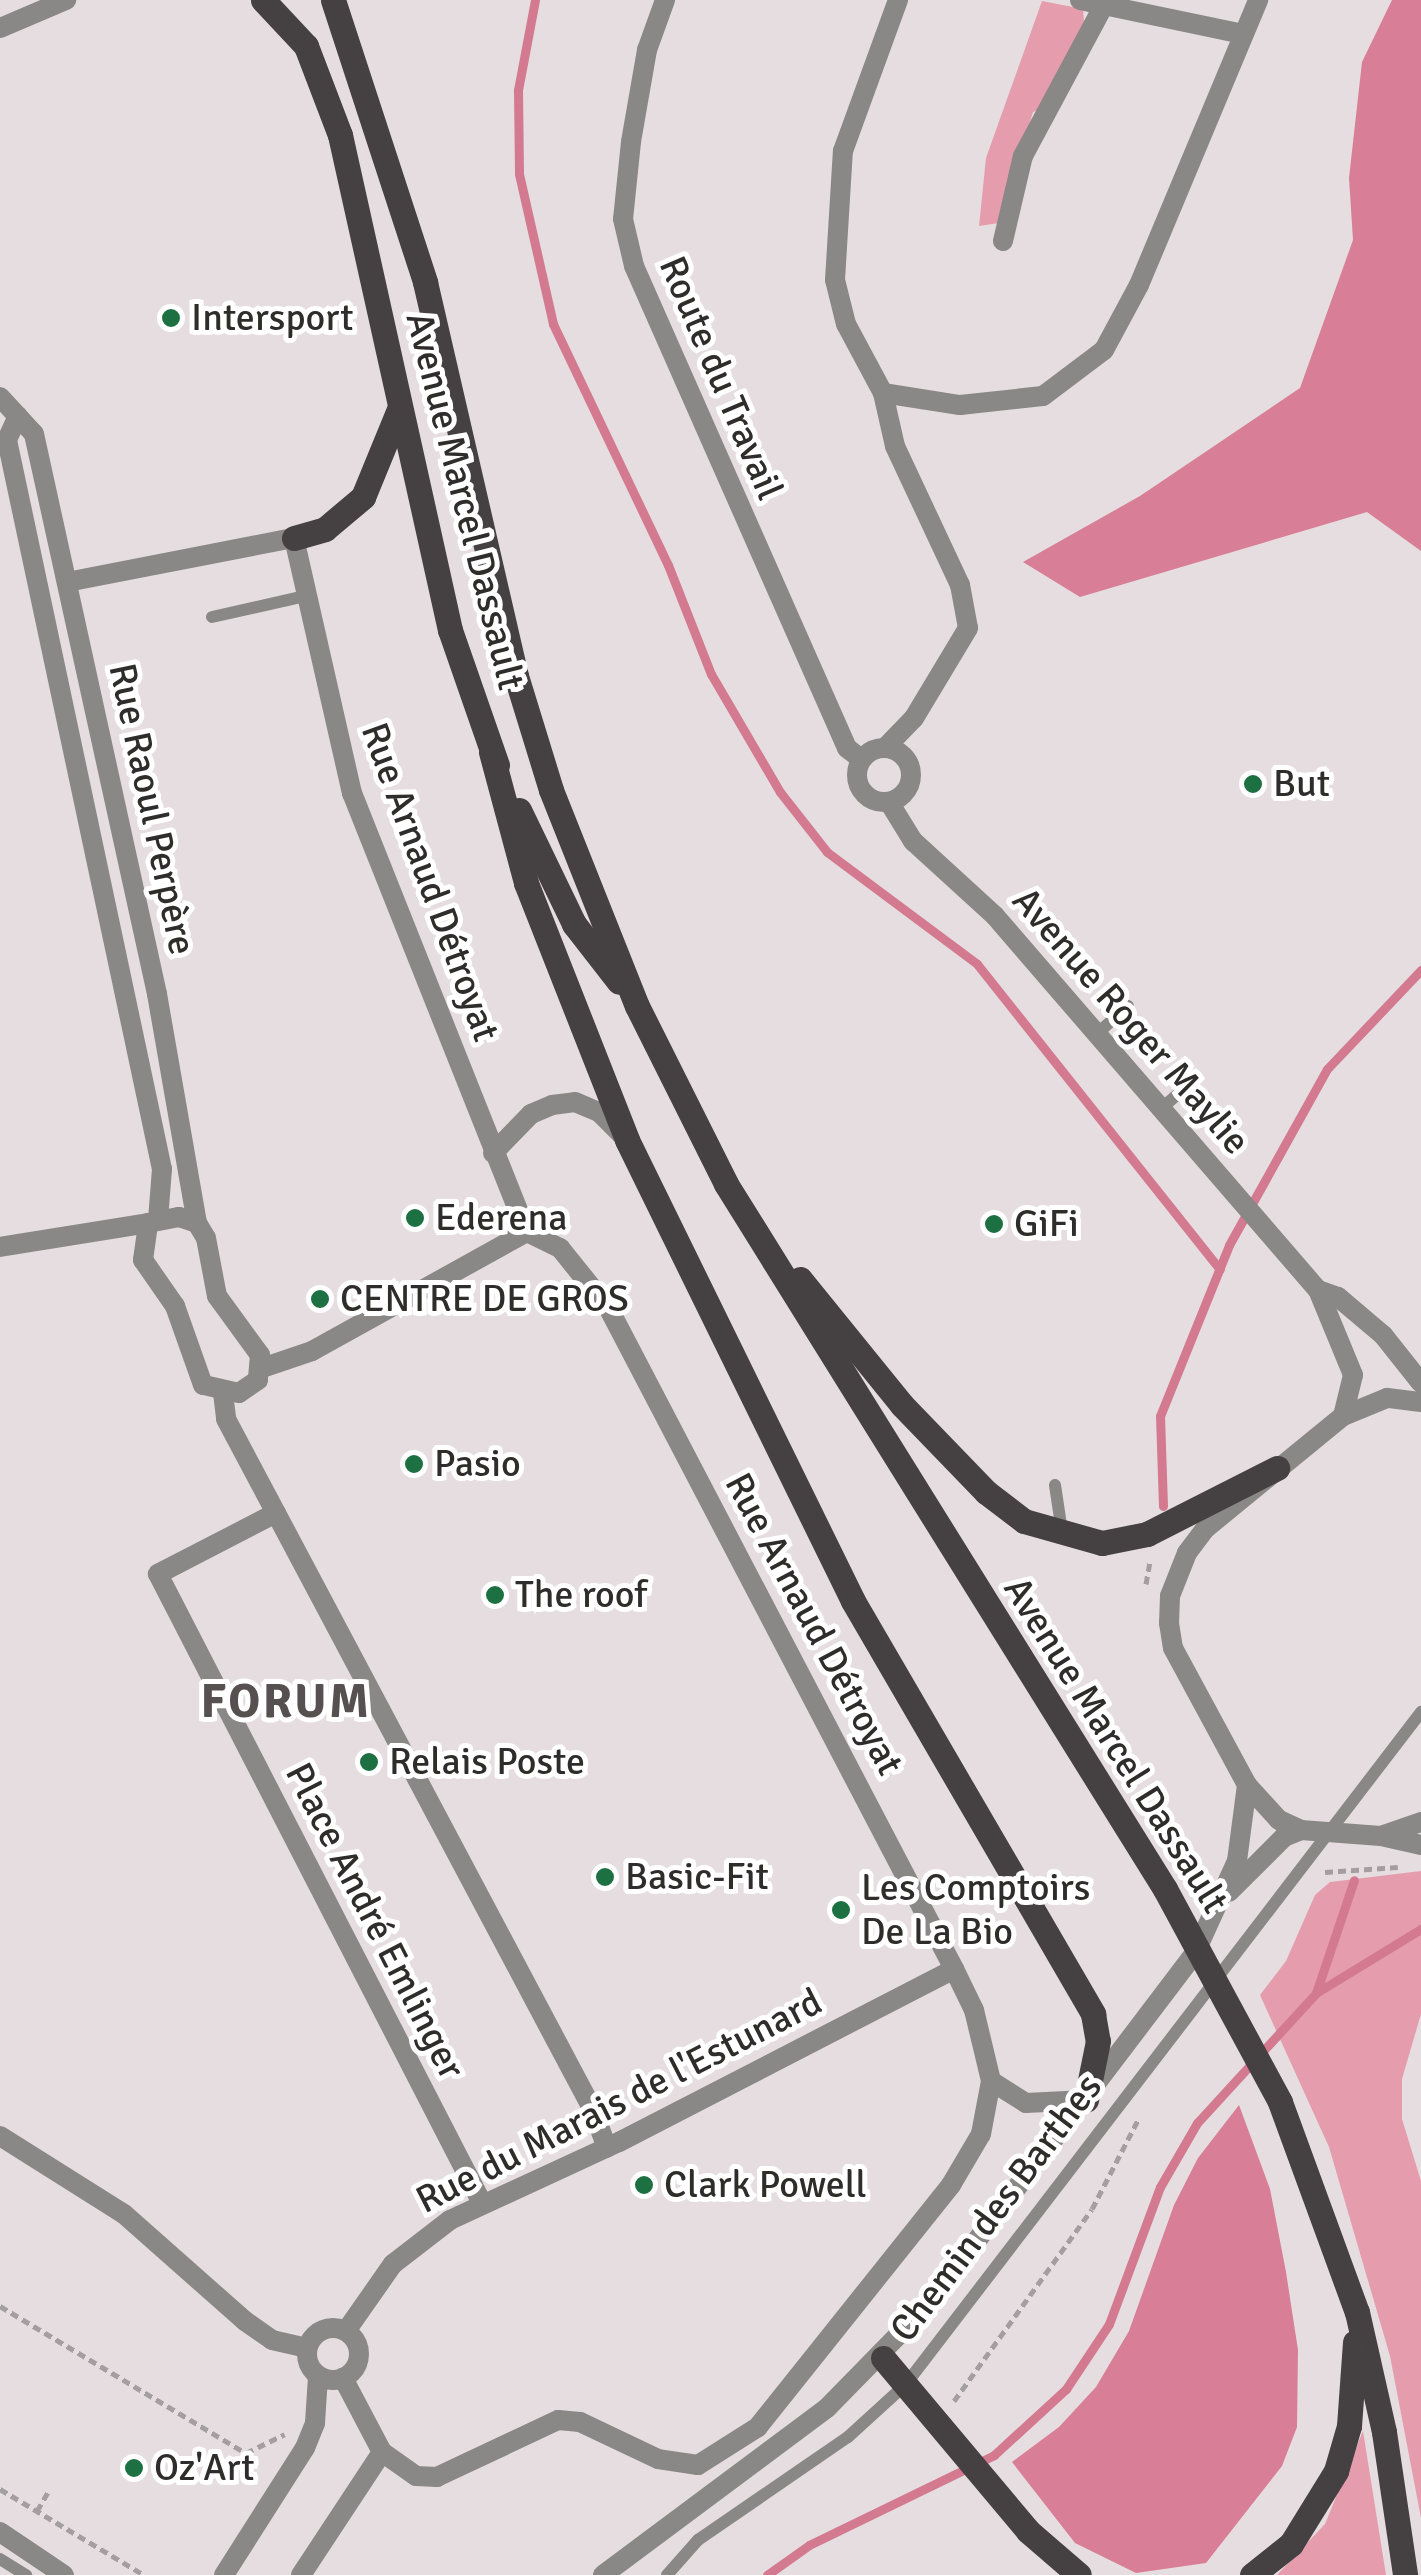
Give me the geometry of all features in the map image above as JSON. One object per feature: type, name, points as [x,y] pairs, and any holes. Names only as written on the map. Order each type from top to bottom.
[{"type":"main road","name":"Avenue Marcel Dassault","points":[[263,0],[306,46],[340,135],[450,630],[491,752],[574,924],[637,1006]]},
{"type":"main road","name":"Avenue Marcel Dassault","points":[[333,0],[426,282],[516,676],[551,790],[637,1006],[726,1184],[1165,1889],[1280,2102],[1357,2312],[1384,2432],[1406,2575]]},
{"type":"main road","points":[[294,538],[325,529],[363,498],[400,407]]},
{"type":"main road","points":[[491,752],[526,883],[627,1140],[853,1601],[1094,2014],[1098,2041],[1086,2100]]},
{"type":"main road","points":[[726,1184],[956,1462],[1024,1521],[1102,1543],[1147,1534],[1278,1468]]},
{"type":"main road","points":[[1252,2575],[1291,2544],[1336,2471],[1349,2426],[1357,2312]]},
{"type":"main road","points":[[883,2358],[942,2423],[1038,2542],[1079,2575]]},
{"type":"street","points":[[0,28],[66,0]]},
{"type":"street","name":"Route du Travail","points":[[664,0],[648,50],[631,142],[623,219],[634,266],[847,748],[862,759]]},
{"type":"street","points":[[886,748],[907,761],[911,778],[904,794],[888,802],[863,794],[856,777],[862,759],[886,748],[914,718],[968,628],[960,585],[896,446],[883,392],[846,324],[834,234],[843,151],[898,0]]},
{"type":"street","points":[[1080,0],[1244,34]]},
{"type":"street","points":[[883,392],[960,405],[1043,396],[1104,350],[1139,285],[1258,0]]},
{"type":"street","points":[[1003,241],[1023,156],[1104,6]]},
{"type":"street","name":"Rue Raoul Perpère","points":[[0,397],[34,434],[157,994],[198,1223],[217,1296],[254,1342],[262,1368]]},
{"type":"street","name":"Rue Raoul Perpère","points":[[18,416],[7,440],[162,1169],[143,1260],[175,1306],[203,1386],[222,1393]]},
{"type":"street","points":[[66,582],[294,538]]},
{"type":"street","name":"Rue Arnaud Détroyat","points":[[294,538],[352,793],[527,1232],[560,1248],[609,1309],[954,1969],[974,2010],[991,2082],[969,2159],[744,2442],[698,2465],[681,2466],[580,2422],[558,2420],[437,2477],[416,2476],[382,2452]]},
{"type":"street","name":"Avenue Roger Maylie","points":[[888,802],[913,841],[994,916],[1318,1290],[1353,1376],[1343,1416]]},
{"type":"street","points":[[493,1153],[531,1114],[552,1105],[575,1102],[600,1112],[627,1140]]},
{"type":"street","points":[[0,1247],[153,1222],[198,1223]]},
{"type":"street","points":[[527,1232],[312,1351],[262,1368],[250,1387],[222,1393],[226,1419],[594,2110],[607,2148]]},
{"type":"street","name":"Avenue Roger Maylie","points":[[1318,1290],[1338,1297],[1383,1334],[1421,1383]]},
{"type":"street","points":[[1421,1402],[1387,1398],[1343,1416],[1205,1530],[1186,1553],[1170,1596],[1173,1648],[1260,1804],[1301,1830],[1370,1835],[1421,1845]]},
{"type":"street","name":"Place André Emlinger","points":[[276,1512],[158,1574],[482,2204]]},
{"type":"street","name":"Chemin des Barthes","points":[[1227,1893],[1243,1836],[1247,1785]]},
{"type":"street","points":[[1370,1835],[1421,1822]]},
{"type":"street","name":"Chemin des Barthes","points":[[603,2575],[772,2452],[883,2358],[1158,2008],[1227,1893],[1284,1837],[1301,1830]]},
{"type":"street","name":"Rue du Marais de l'Estunard","points":[[346,2332],[414,2244],[482,2204],[607,2148],[954,1969]]},
{"type":"street","points":[[991,2082],[1026,2103],[1086,2100]]},
{"type":"street","points":[[0,2136],[124,2214],[245,2322],[272,2340],[307,2348]]},
{"type":"street","points":[[307,2348],[322,2330],[346,2332],[359,2352],[344,2378]]},
{"type":"street","points":[[224,2575],[305,2448],[315,2423],[318,2376],[307,2348]]},
{"type":"street","points":[[318,2376],[344,2378]]},
{"type":"street","points":[[301,2575],[382,2452],[344,2378]]},
{"type":"street","points":[[5,2524],[64,2575]]},
{"type":"lane","points":[[212,617],[305,596]]},
{"type":"lane","points":[[1098,1032],[1128,1006]]},
{"type":"lane","points":[[1162,1108],[1195,1079]]},
{"type":"lane","points":[[1055,1485],[1062,1534]]},
{"type":"lane","name":"Chemin des Barthes","points":[[667,2575],[698,2540],[848,2437],[906,2384],[1333,1833],[1421,1712]]},
{"type":"lane","points":[[0,2559],[26,2575]]},
{"type":"path","points":[[1315,1878],[1333,1868],[1406,1866]]},
{"type":"path","points":[[942,2423],[1092,2209],[1149,2104]]},
{"type":"path","points":[[0,2306],[115,2379],[246,2454]]},
{"type":"path","points":[[0,2489],[144,2575]]},
{"type":"path","points":[[36,2511],[48,2492]]},
{"type":"path","points":[[5,2524],[20,2501]]},
{"type":"shaded area","points":[[1392,0],[1421,0],[1421,551],[1367,512],[1080,597],[1023,562],[1140,496],[1300,388],[1353,240],[1349,178],[1362,62]]},
{"type":"shaded area","points":[[1042,1],[1083,9],[1084,22],[1044,108],[1033,112],[999,223],[979,226],[986,158]]},
{"type":"shaded area","points":[[1421,1871],[1421,2014],[1402,2079],[1402,2119],[1421,2181],[1421,2518],[1390,2356],[1329,2147],[1260,1995],[1286,1961],[1315,1895],[1330,1882]]},
{"type":"shaded area","points":[[1239,2105],[1270,2189],[1286,2272],[1298,2350],[1297,2427],[1282,2466],[1206,2563],[1136,2573],[1075,2543],[1012,2462],[1059,2427],[1096,2387],[1129,2331],[1174,2205],[1198,2158]]},
{"type":"shaded area","points":[[1363,2431],[1386,2575],[1277,2575],[1325,2524]]},
{"type":"waterway","points":[[535,0],[518,90],[519,174],[553,324],[668,565],[711,674],[780,792],[827,852],[977,964],[1220,1269]]},
{"type":"waterway","points":[[1163,1506],[1160,1416],[1229,1245],[1327,1069],[1421,970]]},
{"type":"waterway","points":[[767,2575],[809,2545],[994,2455],[1066,2389],[1109,2324],[1160,2187],[1197,2123],[1316,1993],[1354,1880]]},
{"type":"waterway","points":[[1316,1993],[1421,1929]]},
{"type":"place","name":"Intersport","points":[[171,318]]},
{"type":"place","name":"But","points":[[1253,784]]},
{"type":"place","name":"Ederena","points":[[415,1218]]},
{"type":"place","name":"GiFi","points":[[994,1224]]},
{"type":"place","name":"CENTRE DE GROS","points":[[320,1299]]},
{"type":"place","name":"Pasio","points":[[414,1464]]},
{"type":"place","name":"The roof","points":[[495,1595]]},
{"type":"place","name":"Relais Poste","points":[[369,1762]]},
{"type":"place","name":"Basic-Fit","points":[[605,1877]]},
{"type":"place","name":"Les Comptoirs De La Bio","points":[[841,1910]]},
{"type":"place","name":"Clark Powell","points":[[644,2185]]},
{"type":"place","name":"Oz'Art","points":[[134,2468]]},
{"type":"district","name":"FORUM","points":[[286,1702]]}]
